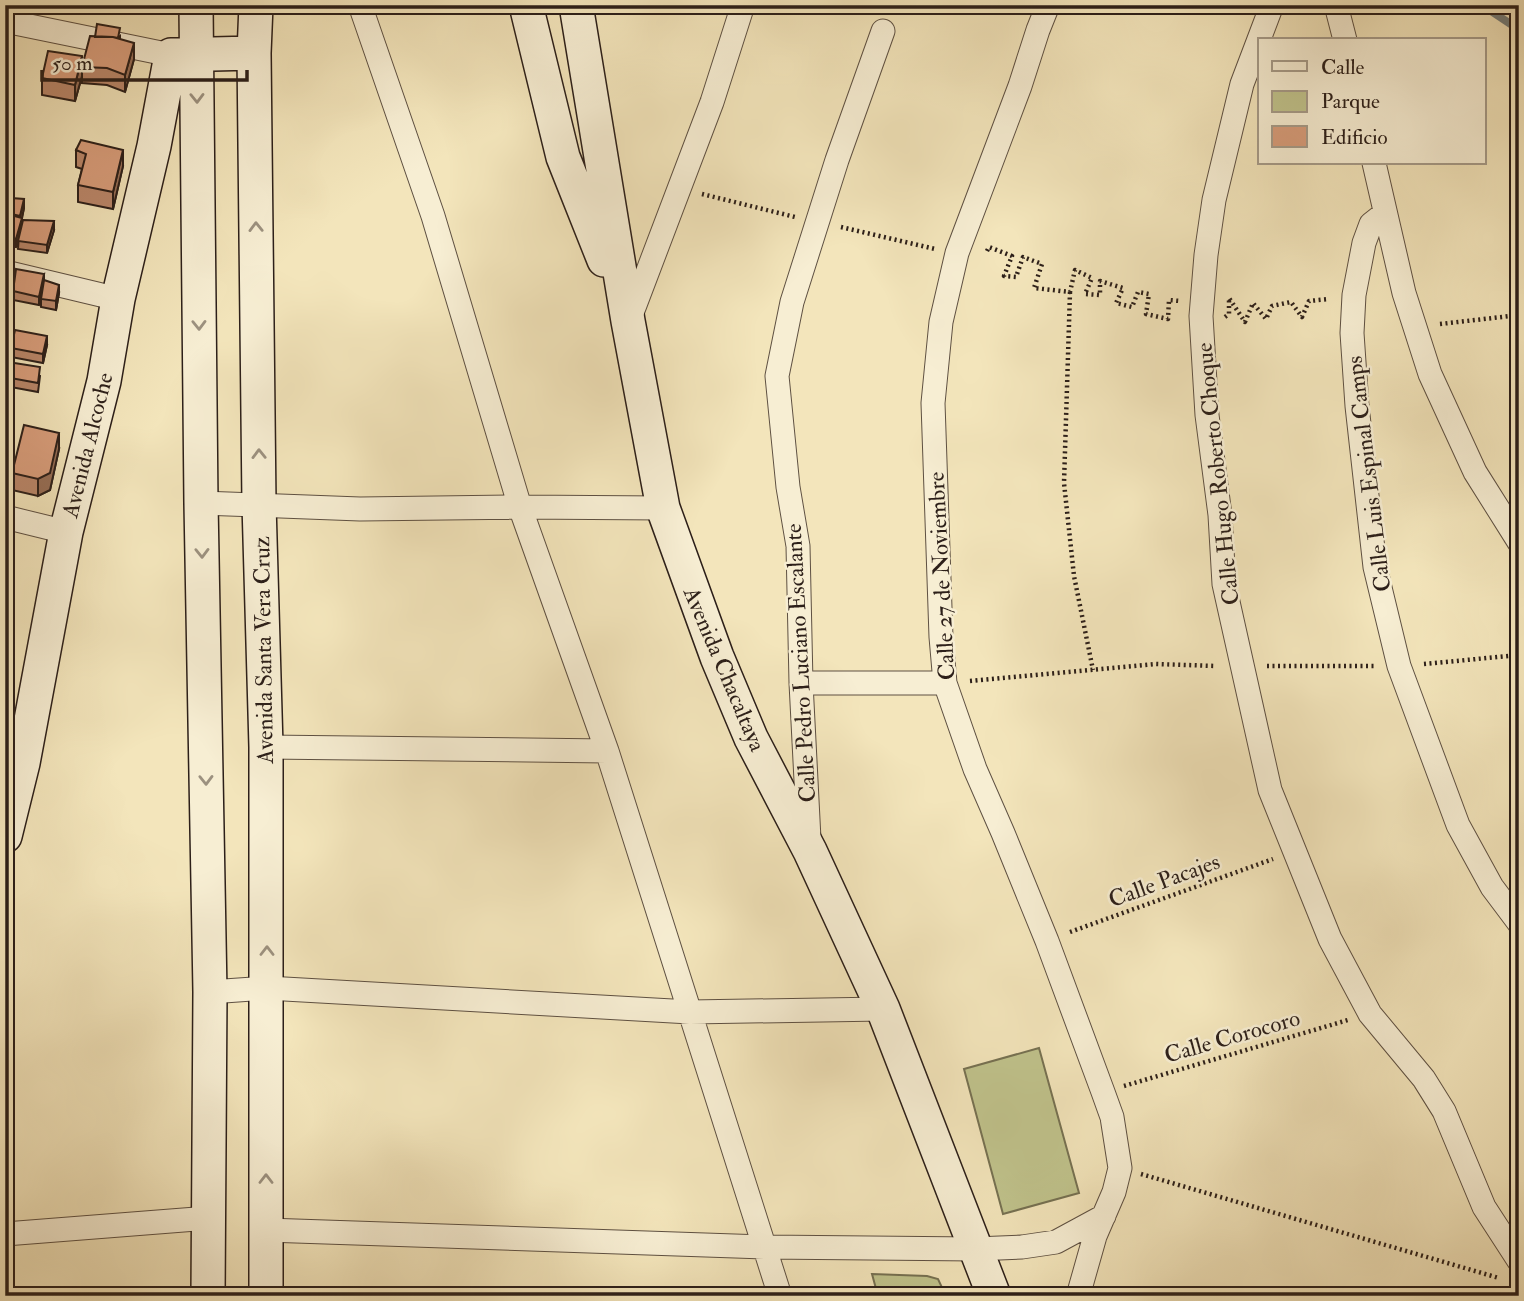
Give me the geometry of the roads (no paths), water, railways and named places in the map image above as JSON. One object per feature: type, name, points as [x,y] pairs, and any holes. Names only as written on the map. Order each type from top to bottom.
[{"type":"street","points":[[196,5],[184,55],[201,503],[209,992],[208,1296]]},
{"type":"street","name":"Avenida Santa Vera Cruz","points":[[256,5],[254,53],[259,504],[266,747],[266,1296]]},
{"type":"street","points":[[360,5],[433,216],[520,507],[607,751],[780,1296]]},
{"type":"street","points":[[526,5],[563,157],[628,321]]},
{"type":"street","name":"Avenida Chacaltaya","points":[[576,5],[628,321],[663,508],[717,657],[751,738],[810,851],[883,1009],[994,1296]]},
{"type":"street","points":[[628,321],[712,102],[743,5]]},
{"type":"street","name":"Calle 27 de Noviembre","points":[[1048,5],[957,253],[940,322],[933,403],[945,683],[975,769],[1046,941],[1112,1117],[1120,1168],[1078,1296]]},
{"type":"street","name":"Calle Hugo Roberto Choque","points":[[1259,38],[1272,5]]},
{"type":"street","points":[[1336,5],[1344,38]]},
{"type":"street","points":[[5,21],[184,55],[254,53]]},
{"type":"street","name":"Calle Pedro Luciano Escalante","points":[[810,851],[801,683],[798,546],[788,487],[777,376],[792,302],[837,160],[883,31]]},
{"type":"street","name":"Calle Hugo Roberto Choque","points":[[1258,42],[1242,84],[1227,143],[1212,214],[1202,303],[1208,415],[1220,515],[1224,584],[1270,790],[1293,851],[1330,939],[1370,1014],[1423,1079],[1444,1111],[1512,1270]]},
{"type":"street","name":"Avenida Alcoche","points":[[5,836],[14,761],[66,532],[104,381],[118,299],[153,146],[184,55]]},
{"type":"street","points":[[1374,164],[1404,293],[1430,374],[1475,472],[1519,542]]},
{"type":"street","name":"Calle Luis Espinal Camps","points":[[1385,213],[1371,224],[1364,243],[1354,295],[1352,333],[1357,406],[1375,567],[1399,666],[1458,825],[1493,887],[1519,923]]},
{"type":"street","points":[[5,272],[118,299]]},
{"type":"street","points":[[201,503],[360,509],[663,508]]},
{"type":"street","points":[[5,517],[66,532]]},
{"type":"street","points":[[801,683],[945,683]]},
{"type":"street","points":[[266,747],[607,751]]},
{"type":"street","points":[[209,992],[267,988],[690,1012],[883,1009]]},
{"type":"street","points":[[266,1230],[765,1247],[975,1249],[1056,1242],[1104,1216]]},
{"type":"street","points":[[5,1234],[209,1218]]},
{"type":"waterway","points":[[1482,5],[1512,25],[1519,38]]}]
